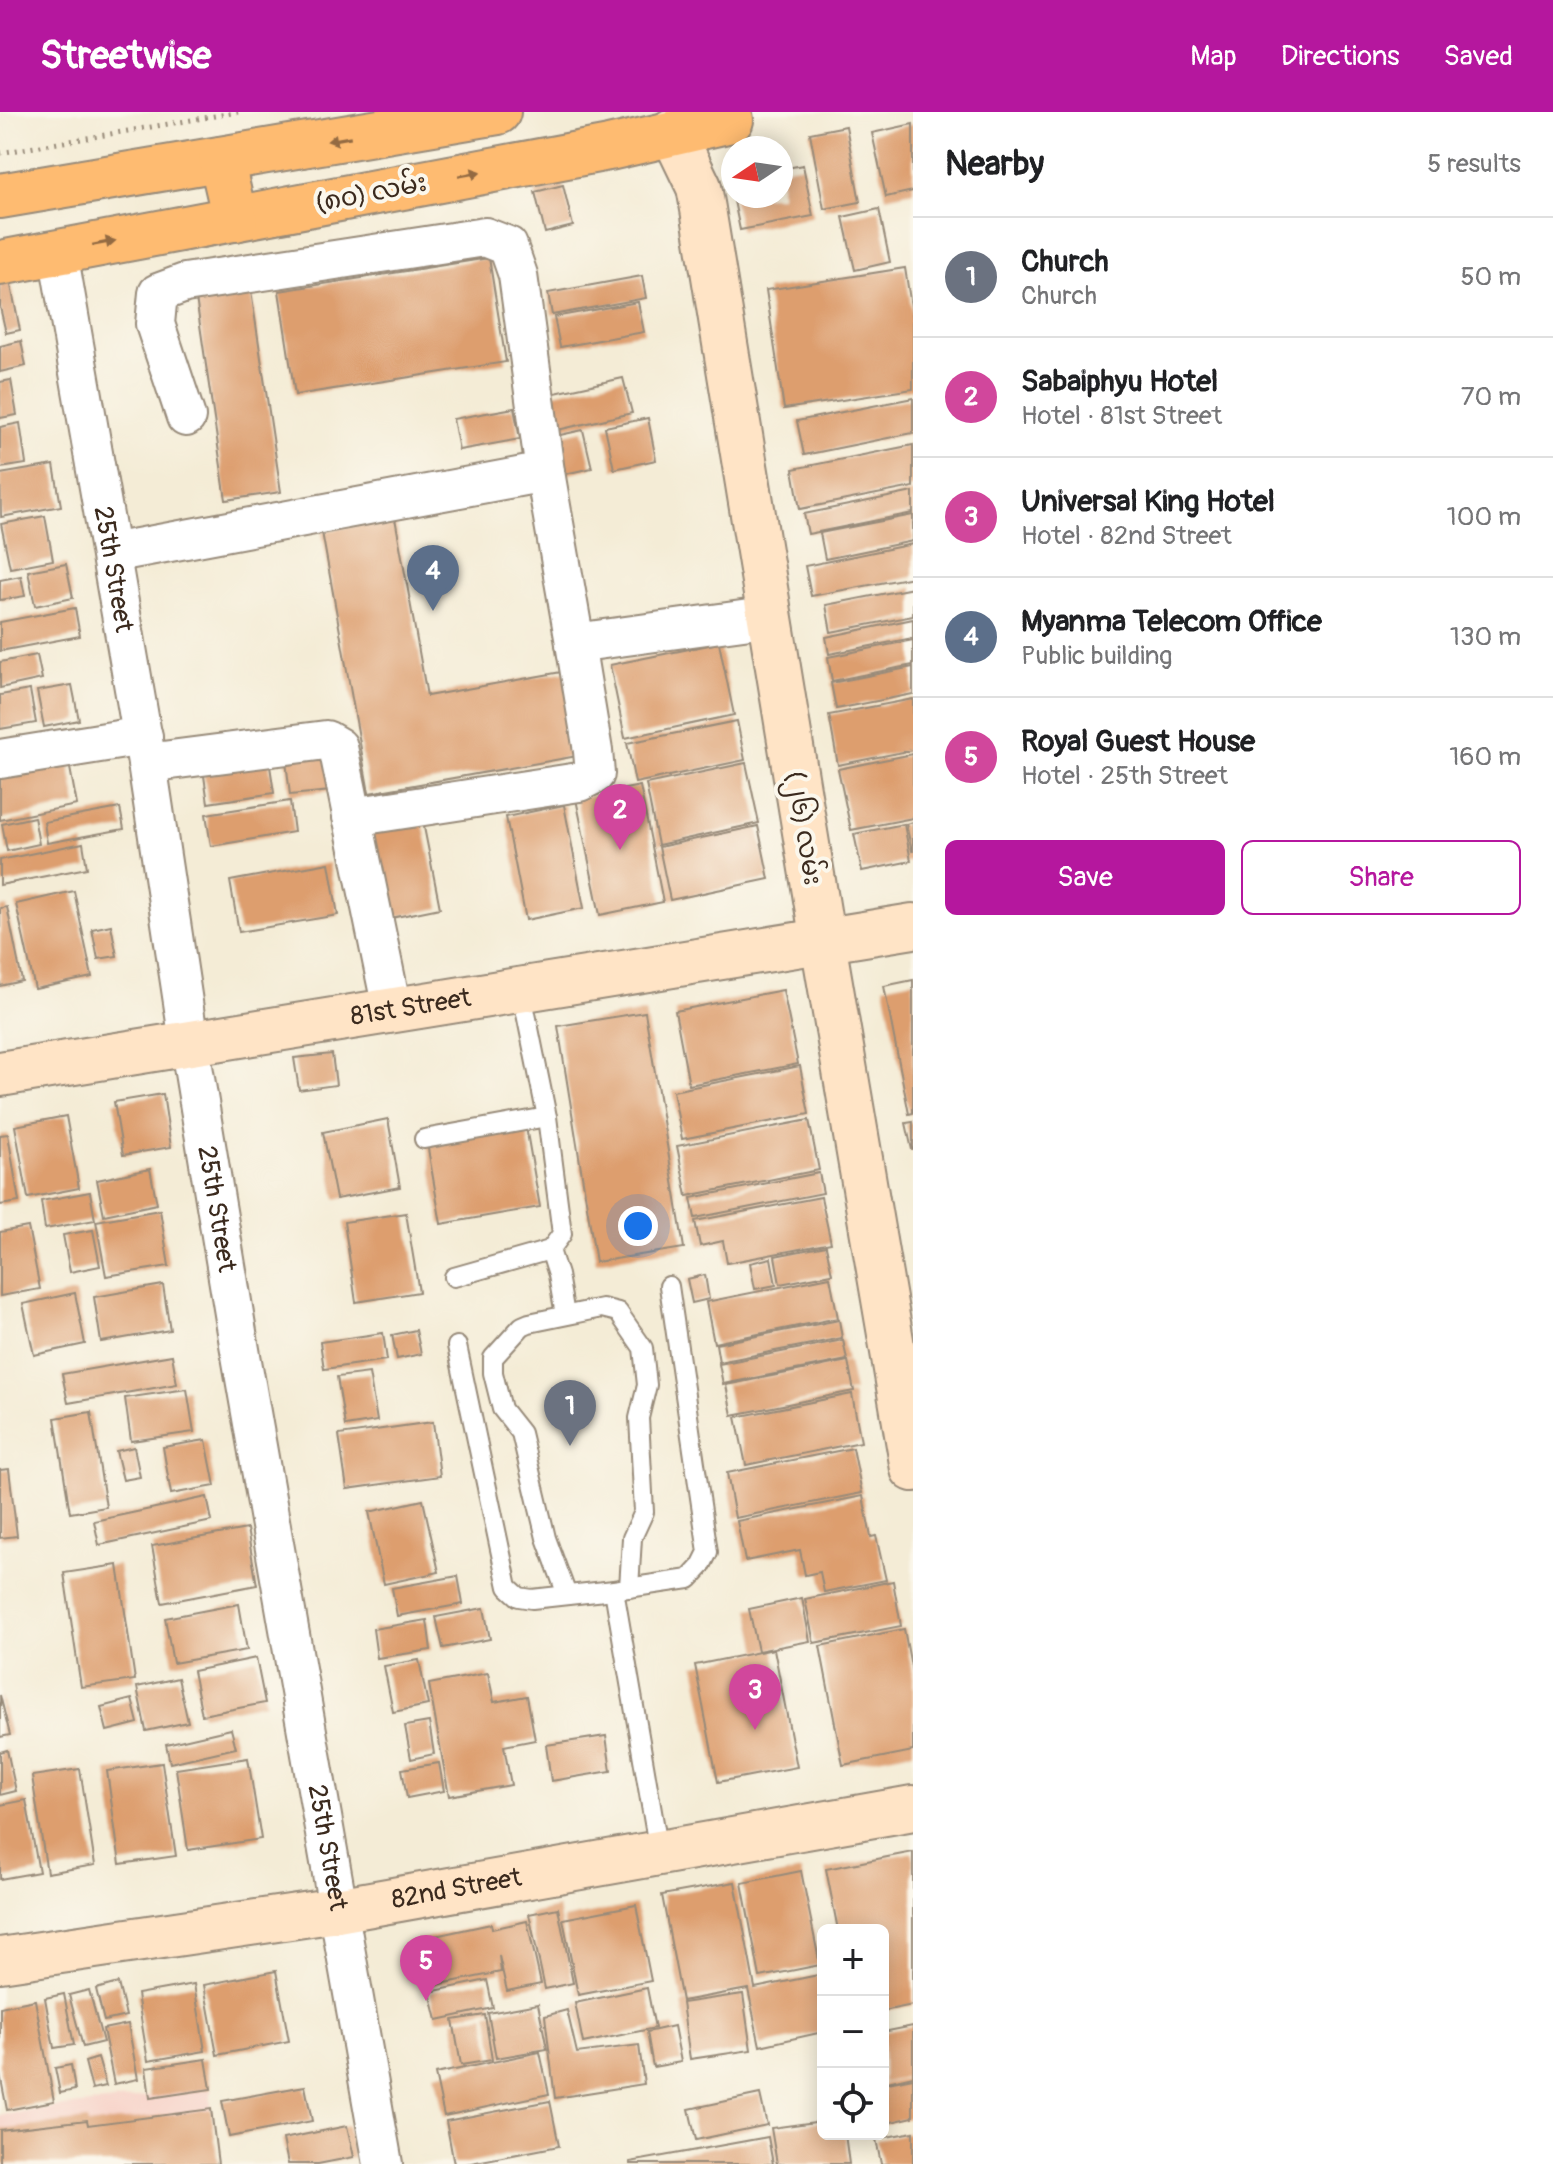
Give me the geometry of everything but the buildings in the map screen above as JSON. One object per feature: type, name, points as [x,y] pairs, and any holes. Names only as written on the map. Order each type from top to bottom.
[{"type":"main road","points":[[0,196],[498,112]]},
{"type":"main road","name":"(၈၀) လမ်း","points":[[0,263],[609,148],[670,122],[732,115]]},
{"type":"main road","points":[[221,159],[235,219]]},
{"type":"street","points":[[699,187],[732,115]]},
{"type":"street","name":"(၂၆) လမ်း","points":[[670,122],[699,187],[913,1469]]},
{"type":"street","points":[[186,417],[155,324],[158,293],[185,283],[485,237],[508,246],[518,275],[545,472],[595,774],[579,782],[352,817]]},
{"type":"street","name":"25th Street","points":[[58,252],[145,749],[189,1042],[383,2164]]},
{"type":"street","points":[[111,553],[545,472]]},
{"type":"street","points":[[575,643],[771,616]]},
{"type":"street","points":[[0,759],[326,740],[338,747],[392,1009]]},
{"type":"street","name":"81st Street","points":[[0,1074],[913,926]]},
{"type":"street","name":"82nd Street","points":[[0,1960],[337,1910],[913,1808]]},
{"type":"lane","points":[[454,1277],[550,1250],[562,1234],[547,1117],[521,989]]},
{"type":"lane","points":[[424,1139],[547,1117]]},
{"type":"lane","points":[[550,1250],[565,1315]]},
{"type":"lane","points":[[457,1346],[508,1587],[519,1597],[532,1599],[689,1579],[708,1552],[669,1286]]},
{"type":"lane","points":[[567,1595],[546,1538],[521,1433],[502,1409],[493,1373],[493,1358],[522,1326],[602,1308],[618,1312],[643,1348],[647,1385],[639,1418],[644,1512],[632,1538],[622,1589],[659,1852]]},
{"type":"path","points":[[0,153],[238,112]]},
{"type":"shaded area","points":[[211,2089],[211,2109],[0,2164],[0,2115]]},
{"type":"place","name":"Myanma Telecom Office","points":[[433,611]]},
{"type":"place","name":"Sabaiphyu Hotel","points":[[620,850]]},
{"type":"place","name":"Church","points":[[570,1446]]},
{"type":"place","name":"Universal King Hotel","points":[[755,1730]]},
{"type":"place","name":"Royal Guest House","points":[[426,2001]]}]
